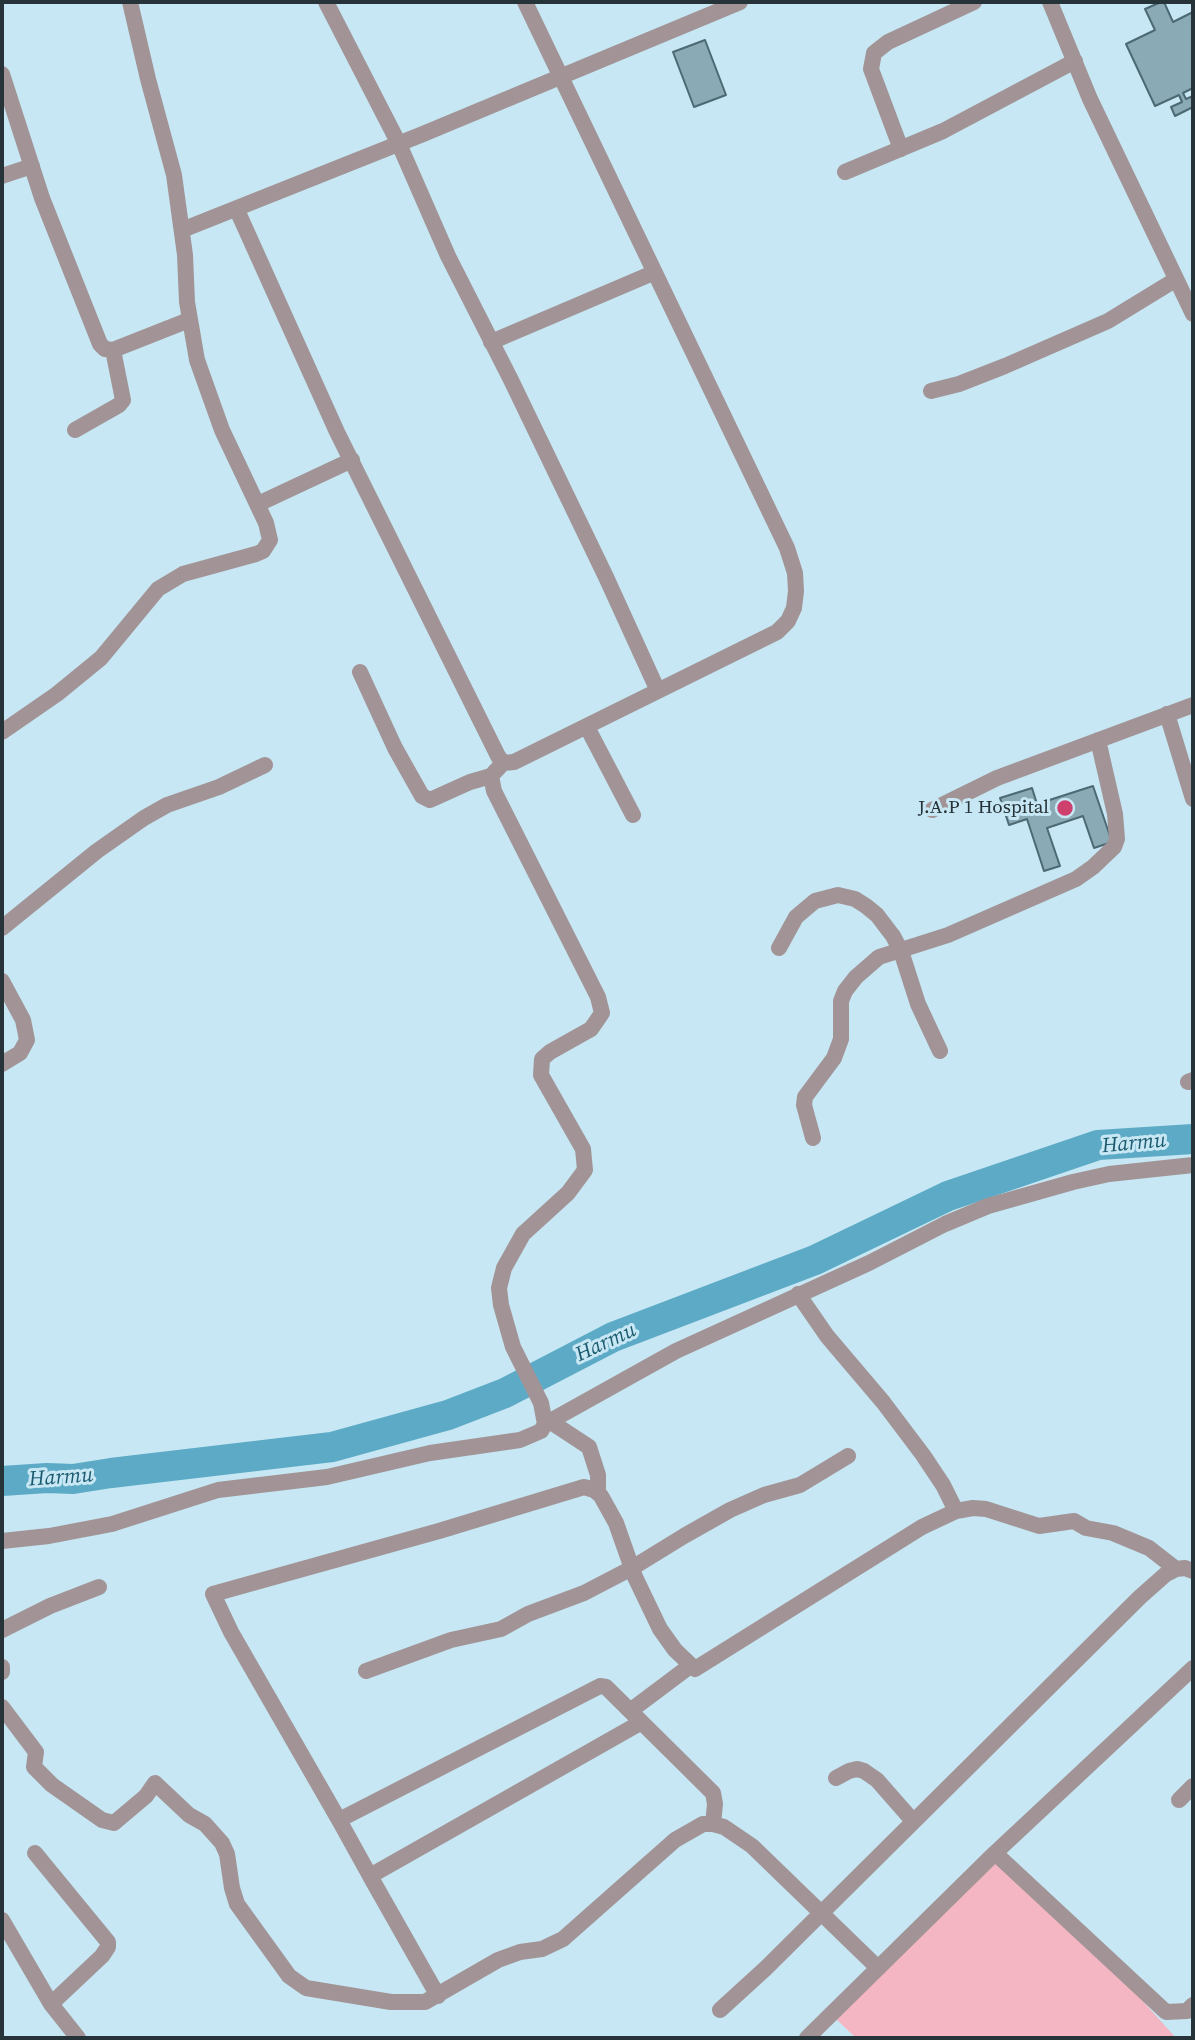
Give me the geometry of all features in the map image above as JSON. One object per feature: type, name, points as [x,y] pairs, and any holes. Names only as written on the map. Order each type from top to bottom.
[{"type":"street","points":[[2,732],[57,694],[101,658],[146,602],[172,579],[264,551],[270,540],[258,504],[222,429],[197,360],[174,175],[145,69],[131,2]]},
{"type":"street","points":[[326,2],[399,144],[448,256],[606,577],[658,691]]},
{"type":"street","points":[[360,672],[395,748],[422,796],[430,800],[470,782],[491,776],[503,762],[514,761],[745,650],[777,632],[788,621],[794,608],[795,573],[787,548],[653,273],[526,2]]},
{"type":"street","points":[[182,230],[399,144],[740,2]]},
{"type":"street","points":[[901,149],[871,69],[874,53],[888,42],[974,2]]},
{"type":"street","points":[[1050,2],[1094,110],[1193,314]]},
{"type":"street","points":[[845,172],[943,131],[1074,61]]},
{"type":"street","points":[[2,74],[32,166],[100,344],[105,349],[113,350],[190,320]]},
{"type":"street","points":[[2,176],[32,166]]},
{"type":"street","points":[[237,210],[302,358],[503,762]]},
{"type":"street","points":[[491,342],[653,273]]},
{"type":"street","points":[[931,391],[960,384],[994,371],[1108,321],[1175,280]]},
{"type":"street","points":[[75,430],[119,405],[123,400],[113,350]]},
{"type":"street","points":[[258,504],[352,460]]},
{"type":"street","points":[[932,810],[997,778],[1193,705]]},
{"type":"street","points":[[1167,714],[1193,799]]},
{"type":"street","points":[[587,727],[633,815]]},
{"type":"street","points":[[813,1138],[804,1105],[805,1097],[827,1069],[838,1048],[841,1039],[841,1001],[856,977],[879,957],[948,935],[1066,883],[1084,873],[1110,852],[1117,839],[1117,829],[1098,740]]},
{"type":"street","points":[[2,928],[144,818],[167,805],[219,787],[265,765]]},
{"type":"street","points":[[491,776],[494,791],[598,997],[602,1013],[591,1028],[542,1059],[541,1075],[583,1149],[585,1170],[568,1193],[523,1234],[504,1268],[499,1288],[513,1347],[548,1423],[589,1447],[598,1475],[598,1492],[615,1524],[660,1629],[690,1666],[695,1669],[701,1667],[922,1527],[956,1511],[986,1509],[1039,1527],[1074,1521],[1086,1528],[1114,1533],[1149,1548],[1176,1569],[1193,1572]]},
{"type":"street","points":[[779,948],[796,917],[815,901],[838,895],[855,899],[886,925],[901,951],[918,1004],[940,1051]]},
{"type":"street","points":[[2,981],[23,1020],[27,1040],[20,1053],[2,1064]]},
{"type":"street","points":[[2,1541],[57,1535],[112,1524],[218,1490],[327,1477],[430,1453],[535,1436],[548,1423],[643,1368],[988,1206],[1109,1174],[1193,1165]]},
{"type":"street","points":[[798,1294],[827,1336],[883,1402],[923,1455],[956,1511]]},
{"type":"street","points":[[366,1671],[451,1640],[501,1629],[528,1614],[584,1593],[724,1514],[764,1495],[800,1485],[848,1456]]},
{"type":"street","points":[[438,1996],[231,1632],[213,1594],[439,1531],[577,1489],[590,1488],[598,1492]]},
{"type":"street","points":[[720,2010],[1140,1597],[1166,1574],[1176,1569]]},
{"type":"street","points":[[2,1630],[57,1603],[99,1587]]},
{"type":"street","points":[[369,1876],[635,1717],[690,1666]]},
{"type":"street","points":[[807,2038],[995,1853],[1193,1668]]},
{"type":"street","points":[[339,1820],[600,1686],[606,1687],[713,1793],[713,1824]]},
{"type":"street","points":[[2,1707],[36,1752],[34,1767],[52,1785],[102,1820],[114,1823],[146,1796],[155,1783],[189,1815],[205,1824],[228,1854],[232,1888],[237,1903],[297,1984],[323,1992],[391,2003],[420,2004],[498,1960],[542,1949],[563,1939],[675,1840],[703,1824],[724,1827],[752,1846],[878,1968]]},
{"type":"street","points":[[836,1778],[858,1769],[864,1770],[887,1790],[913,1821]]},
{"type":"street","points":[[1178,1800],[1193,1786]]},
{"type":"street","points":[[35,1853],[108,1942],[106,1952],[51,2004]]},
{"type":"street","points":[[995,1853],[1166,2012],[1187,2011],[1193,2005]]},
{"type":"street","points":[[2,1920],[51,2004],[78,2038]]},
{"type":"shaded area","points":[[1001,1858],[1131,1988],[1176,2038],[856,2038],[835,2018]]},
{"type":"building","points":[[1164,2],[1173,22],[1193,12],[1193,88],[1183,93],[1186,99],[1193,96],[1193,107],[1175,116],[1171,107],[1182,102],[1179,95],[1155,106],[1126,44],[1155,30],[1145,9]]},
{"type":"building","points":[[705,40],[726,95],[694,107],[673,52]]},
{"type":"building","points":[[1093,786],[1112,842],[1094,848],[1083,816],[1047,828],[1060,866],[1044,871],[1027,819],[1009,825],[1000,798],[1032,788],[1037,804]]},
{"type":"waterway","name":"Harmu","points":[[2,1481],[73,1479],[332,1447],[448,1415],[505,1393],[613,1337],[815,1260],[948,1196],[1098,1145],[1193,1139]]},
{"type":"place","name":"J.A.P 1 Hospital","points":[[1065,808]]}]
